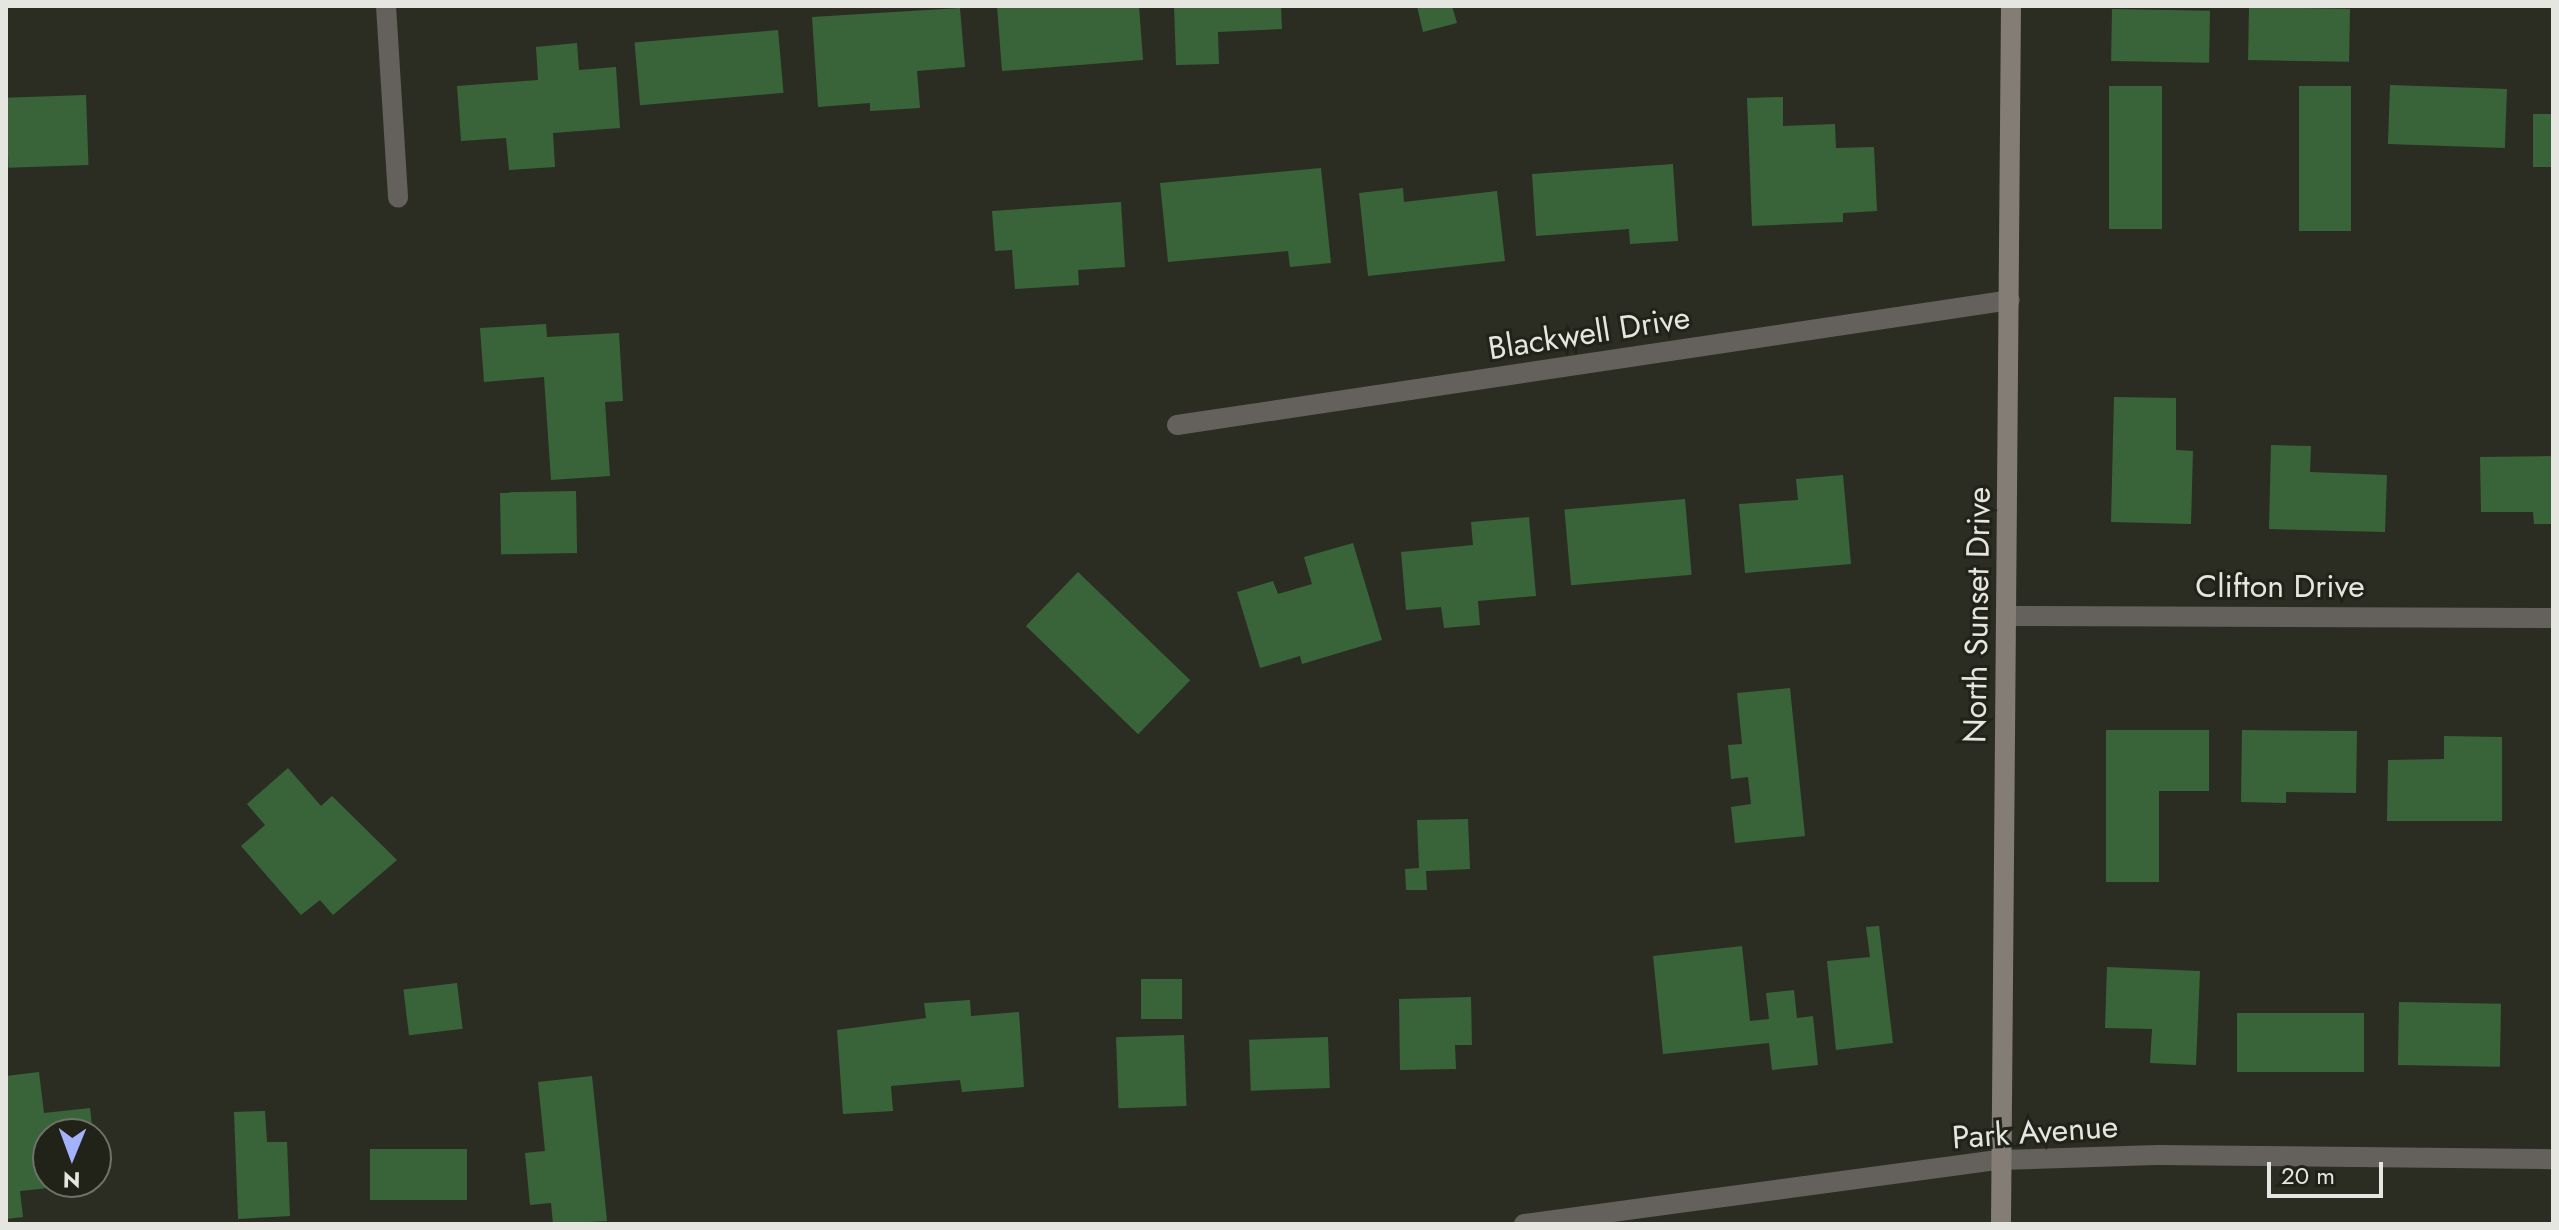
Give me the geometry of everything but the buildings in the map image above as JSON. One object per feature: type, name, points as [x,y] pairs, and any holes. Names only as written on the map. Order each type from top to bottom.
[{"type":"main road","name":"North Sunset Drive","points":[[2001,1224],[2011,6]]},
{"type":"street","points":[[386,6],[398,198]]},
{"type":"street","name":"Blackwell Drive","points":[[1177,425],[2010,300]]},
{"type":"street","name":"Clifton Drive","points":[[2007,616],[2553,618]]},
{"type":"street","name":"Park Avenue","points":[[1524,1224],[2000,1160],[2157,1155],[2553,1159]]}]
